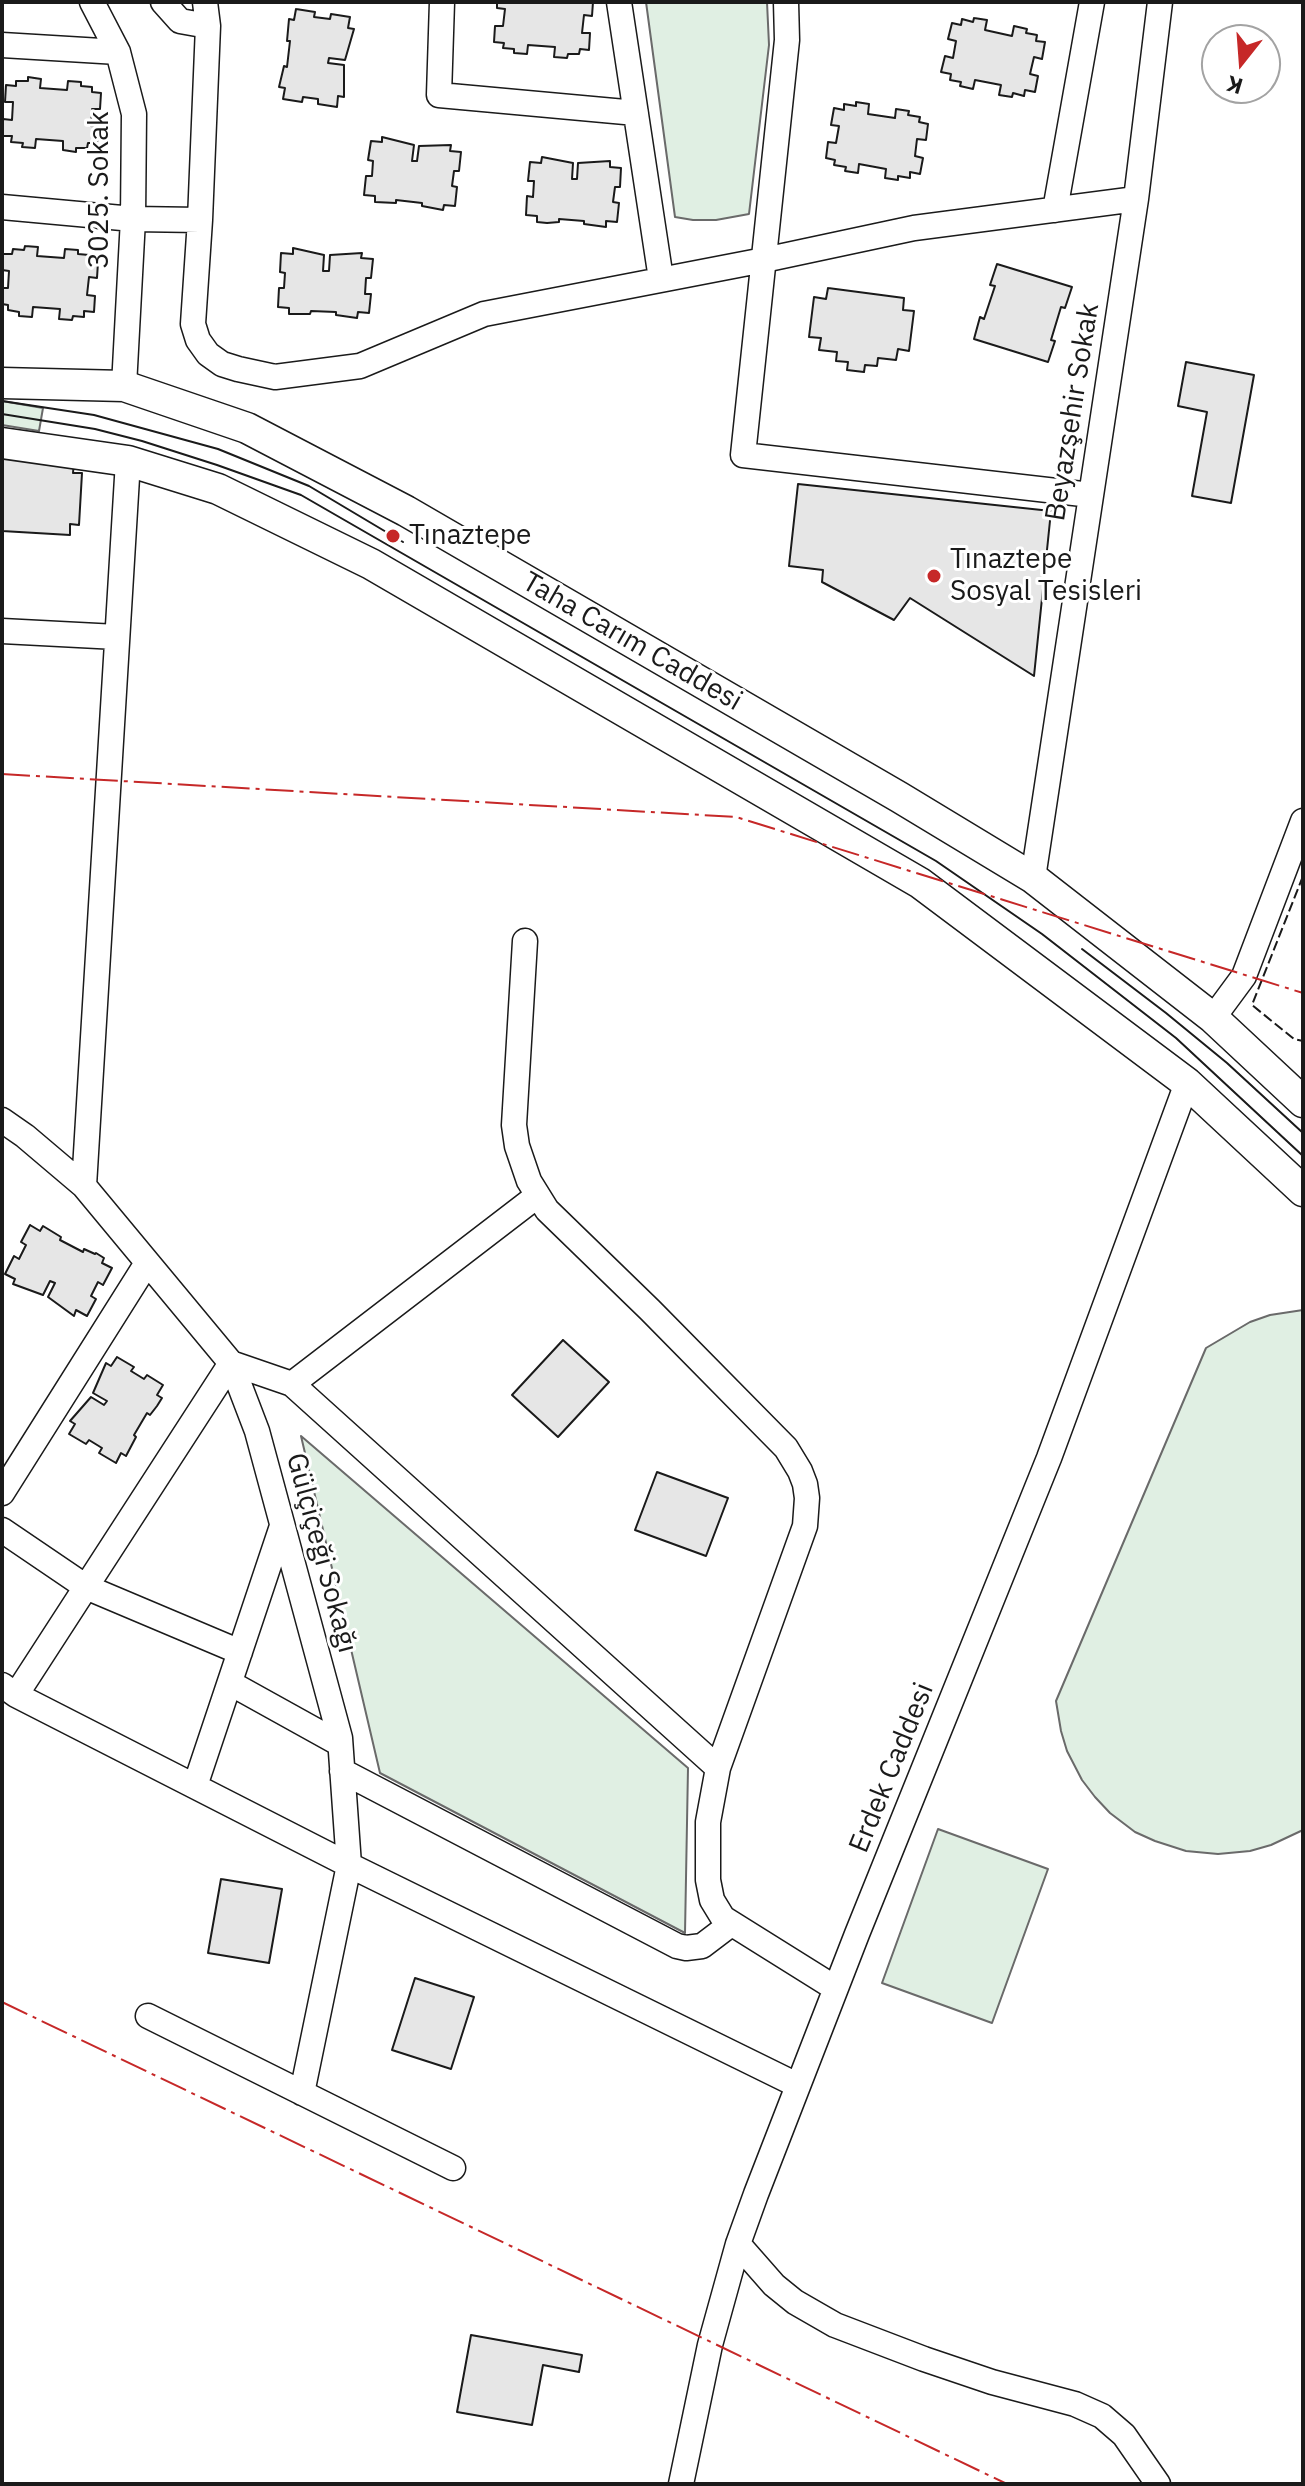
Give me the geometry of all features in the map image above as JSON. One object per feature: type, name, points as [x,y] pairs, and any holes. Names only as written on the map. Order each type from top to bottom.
[{"type":"main road","name":"Taha Carım Caddesi","points":[[2,383],[124,386],[247,428],[406,511],[1033,878],[1213,1018],[1303,1102]]},
{"type":"main road","points":[[2,443],[128,461],[218,489],[371,564],[920,883],[1187,1083],[1303,1191]]},
{"type":"street","name":"3025. Sokak","points":[[92,2],[118,52],[134,114],[133,219],[124,386]]},
{"type":"street","points":[[2,45],[118,52],[105,2]]},
{"type":"street","points":[[163,2],[180,21],[206,14],[200,220],[193,324],[198,340],[208,354],[222,364],[275,377],[360,366],[484,314],[914,228],[1136,199]]},
{"type":"street","points":[[442,2],[439,95],[636,113]]},
{"type":"street","points":[[619,2],[661,279]]},
{"type":"street","points":[[786,2],[787,40],[743,455],[1091,495]]},
{"type":"street","points":[[1055,210],[1092,2]]},
{"type":"street","name":"Beyazşehir Sokak","points":[[1033,878],[1136,199],[1160,2]]},
{"type":"street","points":[[2,207],[133,219],[200,220]]},
{"type":"street","points":[[84,1186],[128,461]]},
{"type":"street","points":[[2,631],[117,637]]},
{"type":"street","points":[[1213,1018],[1244,976],[1303,821]]},
{"type":"street","points":[[525,941],[514,1125],[522,1166],[537,1196],[547,1210],[786,1448],[805,1484],[805,1526],[718,1768],[708,1822],[708,1880],[716,1909],[731,1924],[835,1988]]},
{"type":"street","name":"Erdek Caddesi","points":[[681,2484],[710,2345],[738,2244],[835,1988],[1049,1458],[1187,1083]]},
{"type":"street","name":"Gülçiçeği Sokağı","points":[[2,1120],[84,1186],[231,1363],[257,1431],[340,1744],[349,1865],[302,2093]]},
{"type":"street","points":[[292,1384],[537,1196]]},
{"type":"street","points":[[2,1493],[147,1263]]},
{"type":"street","points":[[718,1768],[292,1384],[231,1363],[86,1587],[9,1690],[349,1865],[797,2085]]},
{"type":"street","points":[[195,1786],[282,1526]]},
{"type":"street","points":[[2,1530],[86,1587],[240,1652]]},
{"type":"street","points":[[230,1683],[340,1744]]},
{"type":"street","points":[[342,1771],[677,1946],[702,1946],[731,1924]]},
{"type":"street","points":[[148,2016],[453,2168]]},
{"type":"street","points":[[738,2244],[774,2285],[795,2302],[835,2325],[924,2359],[992,2382],[1075,2404],[1102,2416],[1124,2435],[1158,2484]]},
{"type":"green space","points":[[646,2],[767,2],[769,45],[749,214],[716,220],[675,217]]},
{"type":"green space","points":[[2,401],[43,408],[39,431],[2,425]]},
{"type":"green space","points":[[1303,1310],[1303,1830],[1250,1851],[1218,1854],[1186,1851],[1135,1832],[1095,1797],[1067,1751],[1056,1701],[1206,1348],[1250,1322],[1270,1315]]},
{"type":"green space","points":[[301,1436],[688,1768],[685,1933],[380,1773]]},
{"type":"green space","points":[[938,1829],[1048,1869],[992,2023],[882,1983]]},
{"type":"building","points":[[497,2],[593,2],[592,16],[584,15],[582,33],[590,33],[589,50],[580,49],[579,54],[568,54],[567,58],[554,57],[555,47],[528,45],[527,54],[503,48],[504,43],[494,42],[495,26],[503,26],[505,9],[497,8]]},
{"type":"building","points":[[296,9],[315,12],[314,17],[330,19],[331,14],[350,17],[348,28],[354,29],[345,60],[329,58],[328,63],[344,65],[344,97],[338,96],[337,107],[318,104],[318,99],[303,97],[302,102],[283,99],[285,88],[279,87],[284,66],[287,67],[289,19],[294,20]]},
{"type":"building","points":[[974,18],[987,20],[985,30],[1012,36],[1014,26],[1027,29],[1026,33],[1037,35],[1036,41],[1045,42],[1042,59],[1034,57],[1030,74],[1038,76],[1035,92],[1025,90],[1024,96],[1013,93],[1012,97],[999,95],[1001,85],[975,80],[973,89],[960,86],[961,82],[950,80],[951,74],[941,72],[945,56],[953,58],[956,41],[948,39],[952,23],[961,25],[962,19],[973,22]]},
{"type":"building","points":[[28,77],[41,79],[40,88],[67,90],[68,81],[81,82],[81,86],[92,87],[92,92],[101,93],[100,109],[92,109],[91,126],[99,127],[97,143],[88,143],[87,148],[76,148],[76,152],[63,150],[63,141],[36,139],[35,148],[22,147],[23,143],[11,142],[12,136],[2,136],[3,119],[12,120],[13,102],[5,102],[6,85],[16,86],[16,81],[28,81]]},
{"type":"building","points":[[856,102],[869,104],[868,114],[895,118],[896,109],[909,111],[908,115],[920,117],[919,122],[928,124],[926,140],[917,139],[915,156],[923,158],[920,174],[910,172],[910,178],[898,176],[898,180],[885,178],[886,169],[859,164],[858,173],[845,171],[846,167],[834,165],[835,160],[826,158],[828,142],[836,143],[839,126],[831,125],[834,108],[844,110],[844,104],[856,106]]},
{"type":"building","points":[[382,137],[414,145],[412,161],[417,161],[419,146],[451,145],[450,151],[461,152],[459,171],[454,171],[452,186],[457,187],[455,206],[444,205],[443,210],[422,206],[422,203],[396,200],[396,203],[375,202],[375,196],[364,195],[366,176],[372,176],[373,161],[368,160],[371,141],[382,142]]},
{"type":"building","points":[[542,157],[573,163],[572,179],[577,179],[578,163],[610,161],[610,167],[621,168],[620,187],[615,187],[613,202],[619,203],[617,222],[606,221],[606,227],[559,219],[559,222],[547,223],[537,222],[537,216],[526,215],[527,196],[533,197],[534,181],[528,181],[530,162],[541,163]]},
{"type":"building","points":[[25,246],[38,247],[37,256],[64,258],[65,249],[78,250],[78,254],[89,255],[88,261],[98,262],[97,278],[89,277],[87,295],[95,296],[94,312],[84,311],[84,317],[73,316],[72,320],[59,319],[60,309],[33,307],[32,317],[19,316],[19,312],[8,310],[8,305],[2,304],[2,288],[8,288],[9,271],[2,270],[3,254],[12,254],[13,249],[24,250]]},
{"type":"building","points":[[293,248],[324,255],[323,271],[329,271],[330,255],[362,253],[361,258],[373,259],[371,278],[366,278],[365,294],[371,294],[369,313],[358,312],[357,318],[336,315],[336,312],[289,314],[289,308],[278,307],[279,288],[284,288],[285,273],[280,272],[281,253],[293,254]]},
{"type":"building","points":[[997,264],[1072,287],[1065,308],[1061,307],[1048,362],[974,339],[980,317],[984,319],[995,286],[990,285]]},
{"type":"building","points":[[828,288],[904,298],[903,310],[914,311],[909,351],[898,349],[896,360],[878,358],[877,366],[865,365],[864,372],[847,370],[848,362],[836,361],[837,352],[819,350],[821,338],[809,337],[814,297],[826,299]]},
{"type":"building","points":[[1186,362],[1254,375],[1231,503],[1192,496],[1207,412],[1178,406]]},
{"type":"building","points":[[2,457],[74,462],[73,473],[82,473],[79,525],[70,524],[70,535],[2,531]]},
{"type":"building","name":"Tınaztepe Sosyal Tesisleri","points":[[798,484],[1051,511],[1034,676],[910,598],[894,620],[822,582],[823,570],[789,566]]},
{"type":"building","points":[[30,1225],[40,1231],[43,1226],[61,1237],[60,1240],[83,1252],[84,1249],[96,1253],[104,1258],[102,1263],[112,1268],[103,1285],[98,1282],[91,1296],[96,1299],[87,1316],[76,1310],[74,1316],[48,1297],[55,1283],[50,1281],[43,1295],[13,1284],[15,1279],[5,1274],[14,1256],[19,1259],[26,1245],[21,1242]]},
{"type":"building","points":[[563,1340],[609,1382],[558,1437],[512,1395]]},
{"type":"building","points":[[117,1357],[134,1367],[131,1371],[144,1379],[147,1375],[163,1385],[157,1395],[162,1398],[150,1415],[147,1413],[126,1456],[121,1453],[116,1463],[99,1453],[102,1448],[89,1440],[86,1444],[69,1434],[75,1424],[70,1421],[91,1397],[104,1405],[107,1401],[93,1393],[106,1363],[111,1366]]},
{"type":"building","points":[[657,1472],[728,1498],[706,1556],[635,1530]]},
{"type":"building","points":[[221,1879],[282,1889],[269,1963],[208,1953]]},
{"type":"building","points":[[415,1978],[474,1997],[451,2069],[392,2050]]},
{"type":"building","points":[[471,2335],[582,2355],[579,2372],[543,2365],[532,2425],[457,2412]]},
{"type":"tram line","points":[[2,401],[94,415],[218,449],[309,486],[403,542]]},
{"type":"tram line","points":[[2,414],[95,429],[142,441],[301,495],[936,861],[1042,934],[1176,1038],[1303,1156]]},
{"type":"tram line","points":[[1082,949],[1227,1063],[1303,1133]]},
{"type":"fence","points":[[1303,876],[1252,1005],[1294,1039],[1303,1041]]},
{"type":"power","points":[[2,774],[736,817],[1303,993]]},
{"type":"power","points":[[2,2002],[1007,2484]]},
{"type":"place","name":"Tınaztepe","points":[[393,536]]},
{"type":"place","name":"Tınaztepe Sosyal Tesisleri","points":[[934,576]]}]
